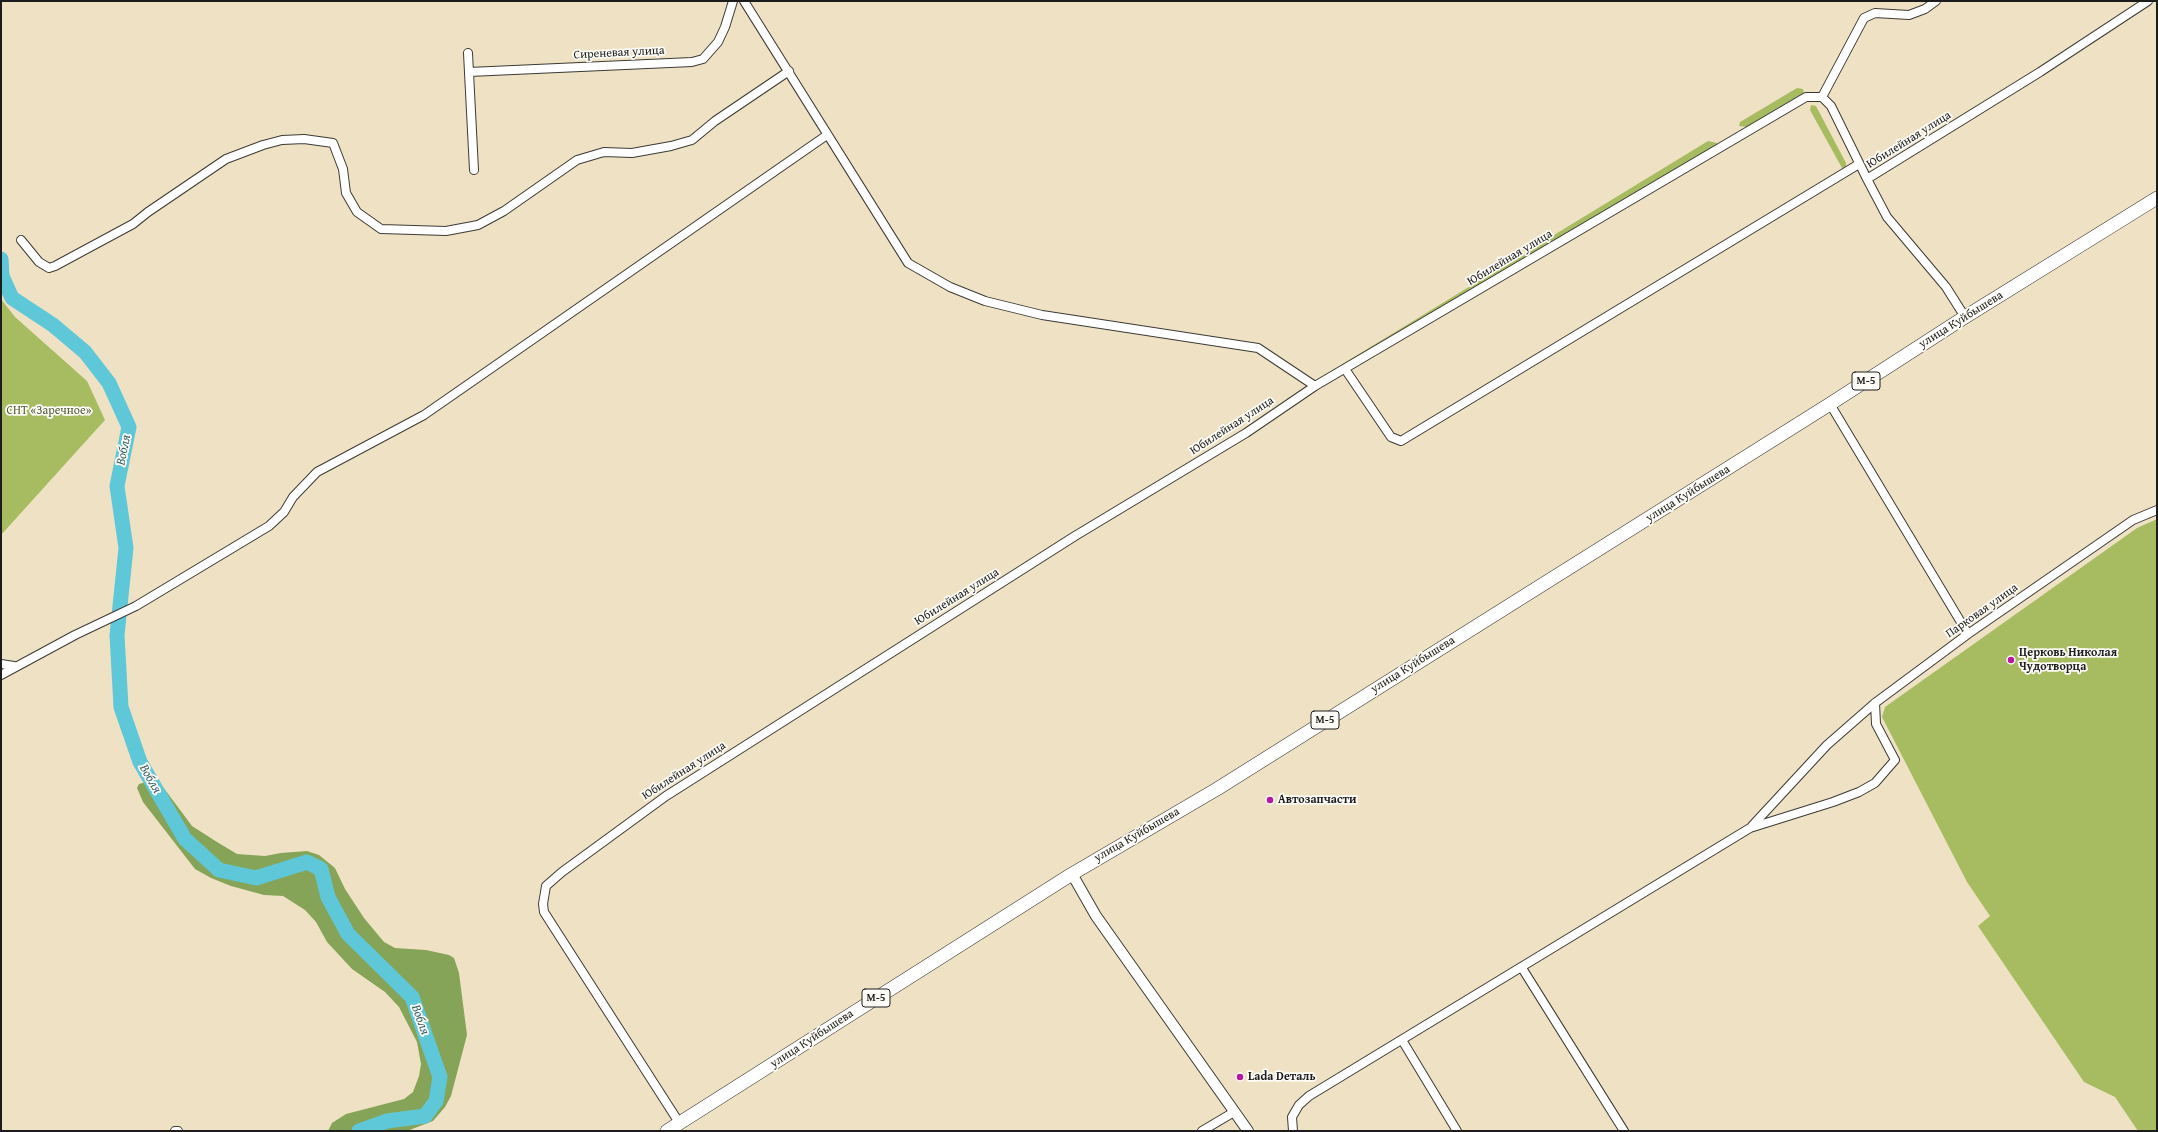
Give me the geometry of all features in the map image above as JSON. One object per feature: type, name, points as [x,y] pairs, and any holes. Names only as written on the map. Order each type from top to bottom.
[{"type":"highway","name":"улица Куйбышева","points":[[667,1131],[1072,874],[1217,789],[1830,404],[1965,317],[2157,198]]},
{"type":"street","name":"Сиреневая улица","points":[[469,72],[692,62],[703,59],[718,42],[734,1]]},
{"type":"street","points":[[744,1],[908,263],[950,287],[985,301],[1042,314],[1258,348],[1315,386]]},
{"type":"street","points":[[1822,97],[1864,18],[1875,13],[1909,15],[1936,1]]},
{"type":"street","name":"Юбилейная улица","points":[[680,1124],[544,912],[543,904],[546,886],[666,796],[1075,536],[1246,433],[1315,386],[1806,97],[1822,97],[1831,106],[1867,180],[2040,72],[2148,1]]},
{"type":"street","points":[[468,54],[474,170]]},
{"type":"street","points":[[21,240],[39,262],[49,268],[55,266],[133,224],[148,212],[226,159],[263,145],[282,140],[304,139],[333,143],[343,169],[346,193],[357,212],[381,228],[446,231],[478,225],[504,211],[577,160],[604,152],[632,153],[671,146],[692,140],[715,121],[789,71]]},
{"type":"street","points":[[1,674],[14,666],[136,606],[269,526],[284,512],[293,497],[317,472],[424,415],[827,135]]},
{"type":"street","points":[[1345,369],[1382,427],[1391,437],[1401,441],[1859,164]]},
{"type":"street","points":[[1867,180],[1887,217],[1946,287],[1965,317]]},
{"type":"street","points":[[1830,404],[1968,634]]},
{"type":"street","name":"Парковая улица","points":[[1750,828],[1827,745],[1875,704],[1968,634],[2133,520],[2157,510]]},
{"type":"street","points":[[1,664],[14,666]]},
{"type":"street","points":[[1293,1131],[1292,1117],[1299,1105],[1309,1096],[1522,968],[1750,828],[1859,792],[1875,783],[1895,760],[1876,724],[1875,704]]},
{"type":"street","points":[[1072,874],[1096,916],[1248,1131]]},
{"type":"street","points":[[1522,968],[1624,1131]]},
{"type":"street","points":[[1402,1040],[1457,1131]]},
{"type":"street","points":[[1202,1131],[1234,1112]]},
{"type":"green space","points":[[1797,88],[1803,89],[1804,93],[1747,127],[1739,126],[1740,122]]},
{"type":"green space","points":[[1811,105],[1816,106],[1846,163],[1846,167],[1842,168],[1810,110]]},
{"type":"green space","points":[[1708,141],[1717,143],[1716,147],[1338,369],[1341,365]]},
{"type":"green space","name":"СНТ «Заречное»","points":[[1,299],[15,317],[87,381],[105,420],[1,535]]},
{"type":"green space","points":[[2157,519],[2157,1131],[2138,1131],[2115,1097],[2084,1082],[1978,926],[1990,916],[1967,882],[1882,717],[1885,707],[2137,528]]},
{"type":"green space","points":[[157,779],[192,826],[217,842],[237,854],[265,856],[307,851],[319,855],[335,868],[345,889],[364,918],[384,942],[395,948],[426,950],[449,955],[454,958],[459,973],[467,1035],[451,1096],[445,1107],[433,1121],[407,1131],[328,1131],[332,1123],[346,1114],[404,1099],[413,1092],[419,1076],[421,1064],[417,1042],[399,1007],[385,992],[352,969],[327,942],[316,922],[305,910],[283,896],[264,895],[231,886],[211,878],[195,869],[143,802],[137,788],[139,784]]},
{"type":"waterway","name":"Вобля","points":[[1,259],[2,276],[12,298],[53,325],[85,352],[109,383],[129,427],[117,486],[126,548],[117,635],[121,707],[140,762],[185,839],[219,870],[256,878],[307,862],[321,869],[328,897],[348,934],[412,997],[440,1077],[436,1101],[425,1116],[387,1121],[359,1131]]},
{"type":"place","name":"Церковь Николая Чудотворца","points":[[2011,660]]},
{"type":"place","name":"Автозапчасти","points":[[1270,800]]},
{"type":"place","name":"Lada Dеталь","points":[[1240,1077]]}]
